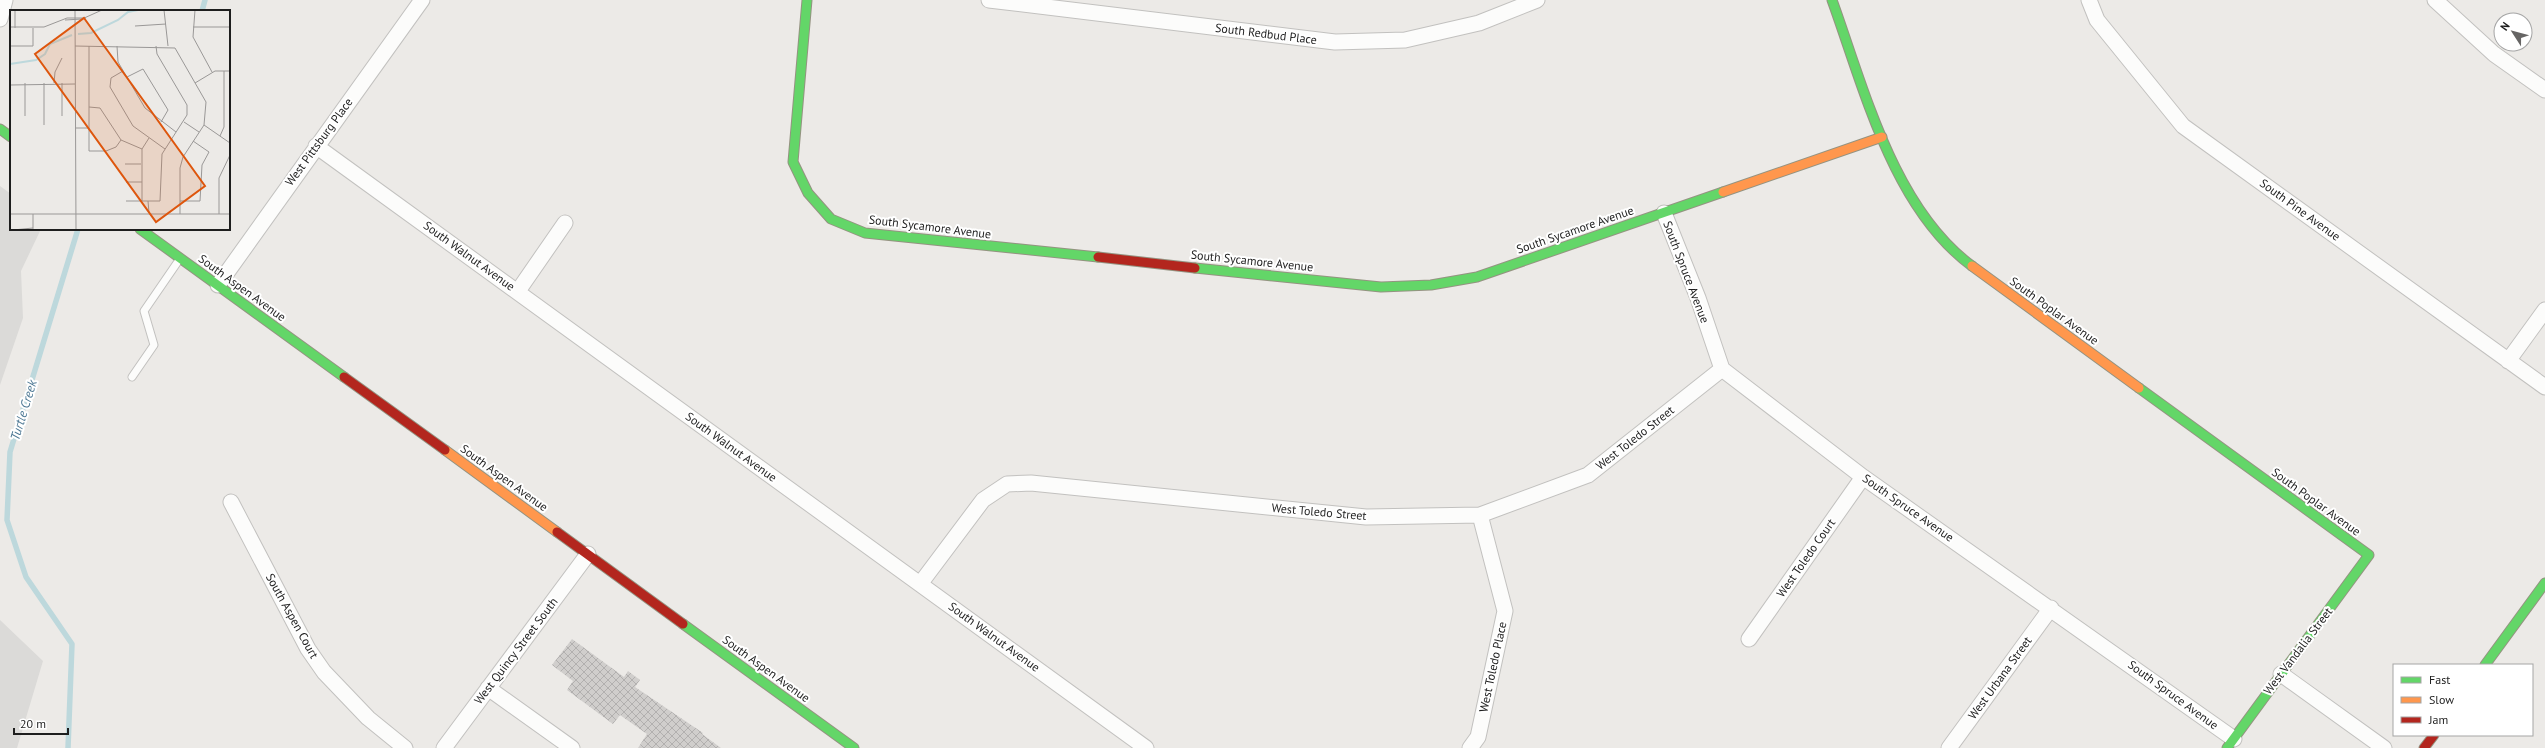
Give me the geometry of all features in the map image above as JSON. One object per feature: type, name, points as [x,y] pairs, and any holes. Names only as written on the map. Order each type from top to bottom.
[{"type":"street","points":[[0,20],[5,0]]},
{"type":"street","name":"West Pittsburg Place","points":[[218,285],[316,146],[422,0]]},
{"type":"street","name":"South Sycamore Avenue","points":[[807,0],[793,162],[808,194],[831,219],[865,233],[1380,287],[1431,285],[1477,276],[1882,137]]},
{"type":"street","name":"South Redbud Place","points":[[990,0],[1335,42],[1405,40],[1479,23],[1537,0]]},
{"type":"street","name":"South Poplar Avenue","points":[[1832,0],[1882,137],[1912,199],[1954,252],[2369,555]]},
{"type":"street","name":"South Pine Avenue","points":[[2089,0],[2097,20],[2183,126],[2545,387]]},
{"type":"street","points":[[2435,0],[2494,54],[2545,90]]},
{"type":"street","points":[[0,129],[10,135]]},
{"type":"street","name":"South Walnut Avenue","points":[[316,146],[518,291],[920,584],[1130,743],[1146,748]]},
{"type":"street","name":"South Spruce Avenue","points":[[1664,213],[1698,298],[1722,369],[1863,477],[2051,608],[2230,743]]},
{"type":"street","points":[[518,291],[565,223]]},
{"type":"street","name":"South Aspen Avenue","points":[[141,230],[854,748]]},
{"type":"street","points":[[2508,360],[2545,310]]},
{"type":"street","name":"West Toledo Street","points":[[920,584],[983,500],[1008,484],[1039,484],[1366,517],[1480,515],[1588,475],[1722,369]]},
{"type":"street","name":"West Toledo Court","points":[[1749,639],[1863,477]]},
{"type":"street","name":"South Aspen Court","points":[[231,502],[308,649],[324,672],[368,718],[405,748]]},
{"type":"street","name":"West Toledo Place","points":[[1470,748],[1478,737],[1505,611],[1480,515]]},
{"type":"street","name":"West Quincy Street South","points":[[444,748],[588,554]]},
{"type":"street","name":"West Vandalia Street","points":[[2230,743],[2369,555]]},
{"type":"street","points":[[2486,664],[2545,583]]},
{"type":"street","name":"West Urbana Street","points":[[1949,748],[2051,608]]},
{"type":"street","points":[[2281,674],[2384,748]]},
{"type":"street","points":[[488,688],[572,748]]},
{"type":"street","points":[[2424,748],[2433,736]]},
{"type":"lane","points":[[132,377],[154,345],[144,311],[181,258]]},
{"type":"shaded area","name":"Turtle Creek","points":[[0,186],[10,193],[10,230],[41,230],[21,271],[23,318],[0,385]]},
{"type":"shaded area","points":[[0,620],[43,661],[17,748],[0,748]]},
{"type":"building","points":[[572,639],[624,677],[628,671],[640,680],[635,687],[703,733],[702,734],[721,748],[638,748],[647,734],[620,715],[613,724],[567,690],[573,681],[552,665]]},
{"type":"waterway","name":"Turtle Creek","points":[[202,10],[205,0]]},
{"type":"waterway","name":"Turtle Creek","points":[[68,748],[72,644],[26,577],[7,520],[10,452],[78,230]]},
{"type":"traffic: fast","points":[[807,0],[793,162],[808,193],[831,219],[865,233],[1098,257]]},
{"type":"traffic: fast","points":[[1832,0],[1870,108],[1884,144],[1901,180],[1921,212],[1945,242],[1972,266]]},
{"type":"traffic: fast","points":[[0,129],[10,136]]},
{"type":"traffic: fast","points":[[1195,268],[1381,287],[1431,285],[1477,277],[1723,192]]},
{"type":"traffic: fast","points":[[141,230],[344,377]]},
{"type":"traffic: fast","points":[[2139,388],[2369,555],[2227,748]]},
{"type":"traffic: fast","points":[[2486,664],[2545,583]]},
{"type":"traffic: fast","points":[[683,624],[854,748]]},
{"type":"traffic: slow","points":[[1723,192],[1882,137]]},
{"type":"traffic: slow","points":[[1972,266],[2139,388]]},
{"type":"traffic: slow","points":[[445,450],[557,532]]},
{"type":"traffic: jam","points":[[1098,257],[1195,268]]},
{"type":"traffic: jam","points":[[344,377],[445,450]]},
{"type":"traffic: jam","points":[[557,532],[683,624]]},
{"type":"traffic: jam","points":[[2424,748],[2433,736]]}]
